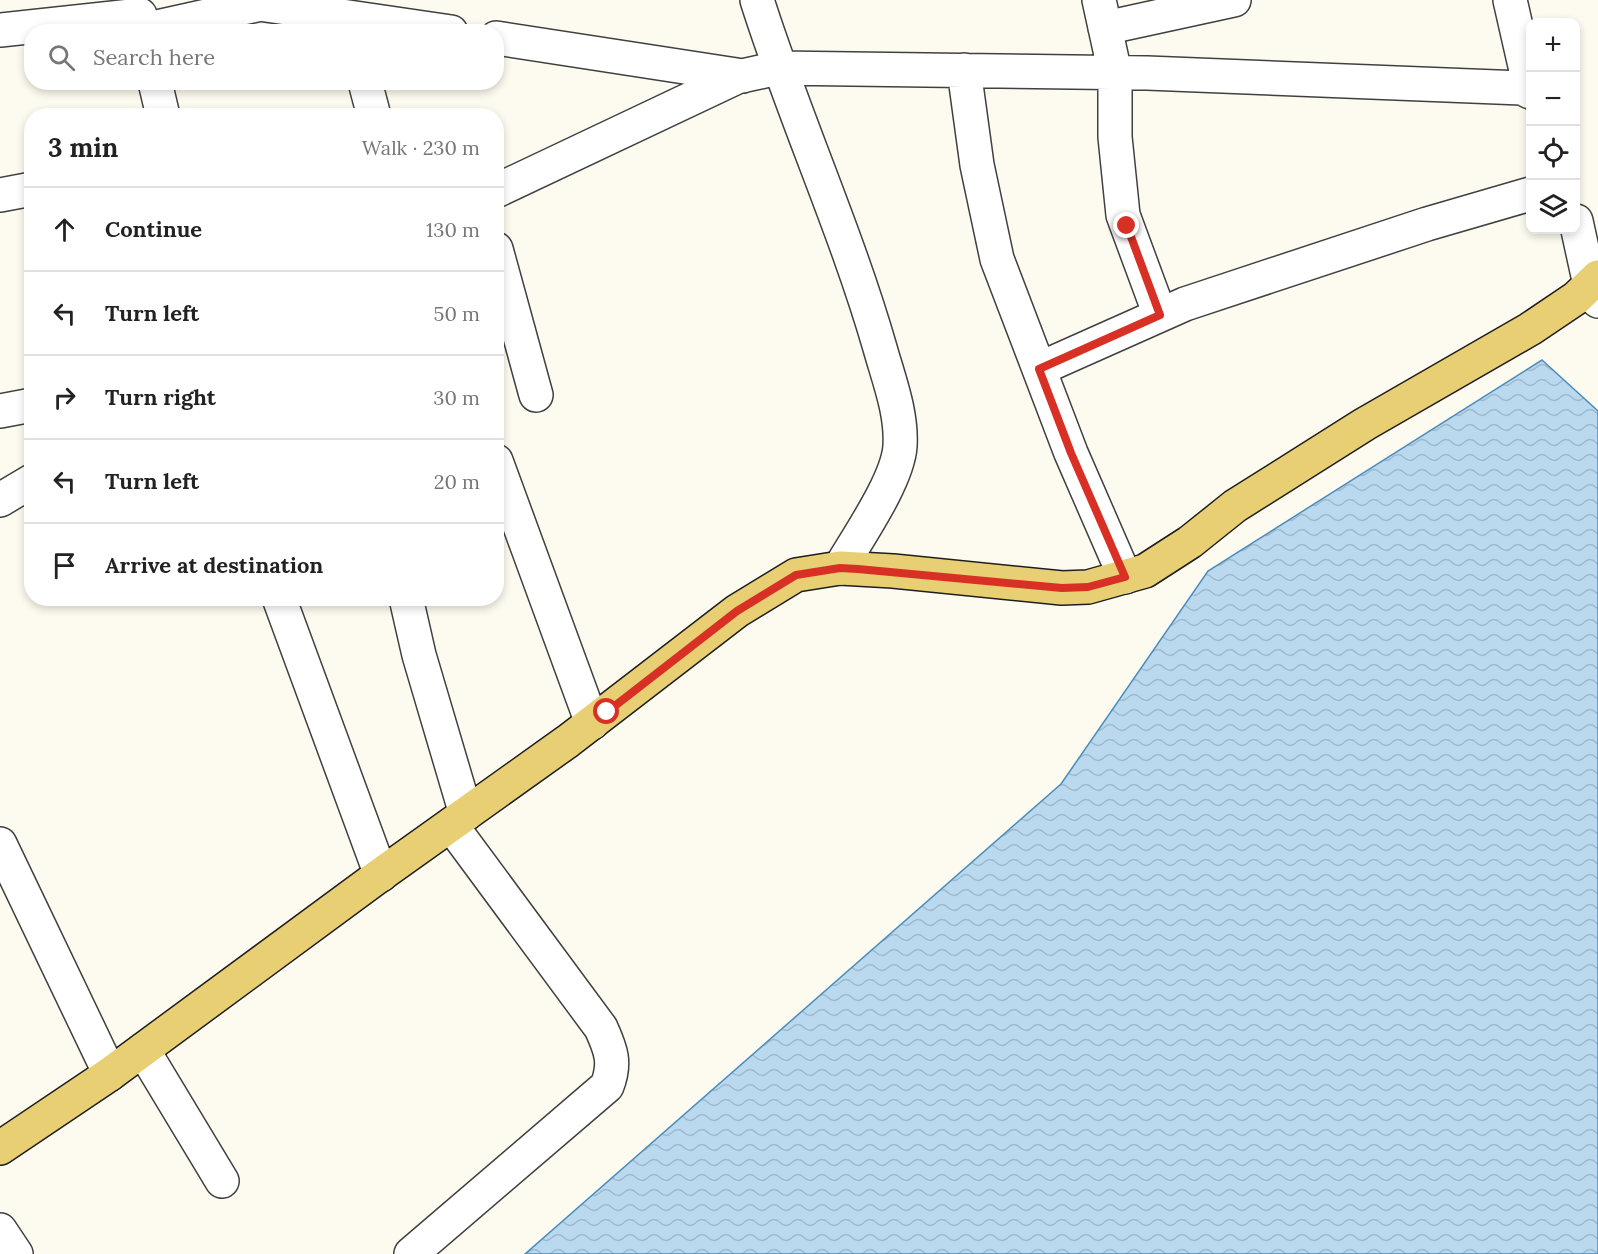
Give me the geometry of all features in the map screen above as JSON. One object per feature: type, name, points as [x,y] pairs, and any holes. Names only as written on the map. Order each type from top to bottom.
[{"type":"main road","points":[[0,1148],[110,1074],[459,820],[592,723],[737,611],[796,575],[840,568],[1062,588],[1088,587],[1145,571],[1190,542],[1235,506],[1365,424],[1530,329],[1595,288]]},
{"type":"street","points":[[758,0],[778,68],[867,305],[899,419],[900,448],[893,474],[840,568]]},
{"type":"street","points":[[1160,315],[1123,215],[1115,137],[1115,73],[1102,14],[1234,0]]},
{"type":"street","points":[[1510,0],[1526,72]]},
{"type":"street","points":[[77,24],[141,19],[269,2],[350,24]]},
{"type":"street","points":[[0,30],[24,28]]},
{"type":"street","points":[[504,39],[743,76]]},
{"type":"street","points":[[504,187],[743,76],[778,68],[1115,73],[1526,89]]},
{"type":"street","points":[[964,70],[977,165],[997,259],[1071,453],[1125,577]]},
{"type":"street","points":[[157,90],[160,108]]},
{"type":"street","points":[[367,90],[372,108]]},
{"type":"street","points":[[0,195],[24,190]]},
{"type":"street","points":[[1039,369],[1160,315],[1278,273],[1526,195]]},
{"type":"street","points":[[1579,234],[1595,288]]},
{"type":"street","points":[[504,278],[536,395]]},
{"type":"street","points":[[0,411],[24,406]]},
{"type":"street","points":[[504,483],[592,723]]},
{"type":"street","points":[[0,500],[24,486]]},
{"type":"street","points":[[282,606],[381,875]]},
{"type":"street","points":[[408,606],[459,820],[601,1028],[612,1051],[613,1070],[607,1086],[411,1254]]},
{"type":"street","points":[[0,844],[110,1074]]},
{"type":"street","points":[[143,1050],[222,1181]]},
{"type":"street","points":[[0,1230],[16,1254]]},
{"type":"water","points":[[1542,360],[1598,411],[1598,1254],[525,1254],[1061,784],[1208,571]]},
{"type":"route","points":[[607,712],[737,611],[796,575],[840,568],[1062,588],[1088,587],[1125,577],[1071,453],[1039,369],[1160,315],[1127,226]]}]
